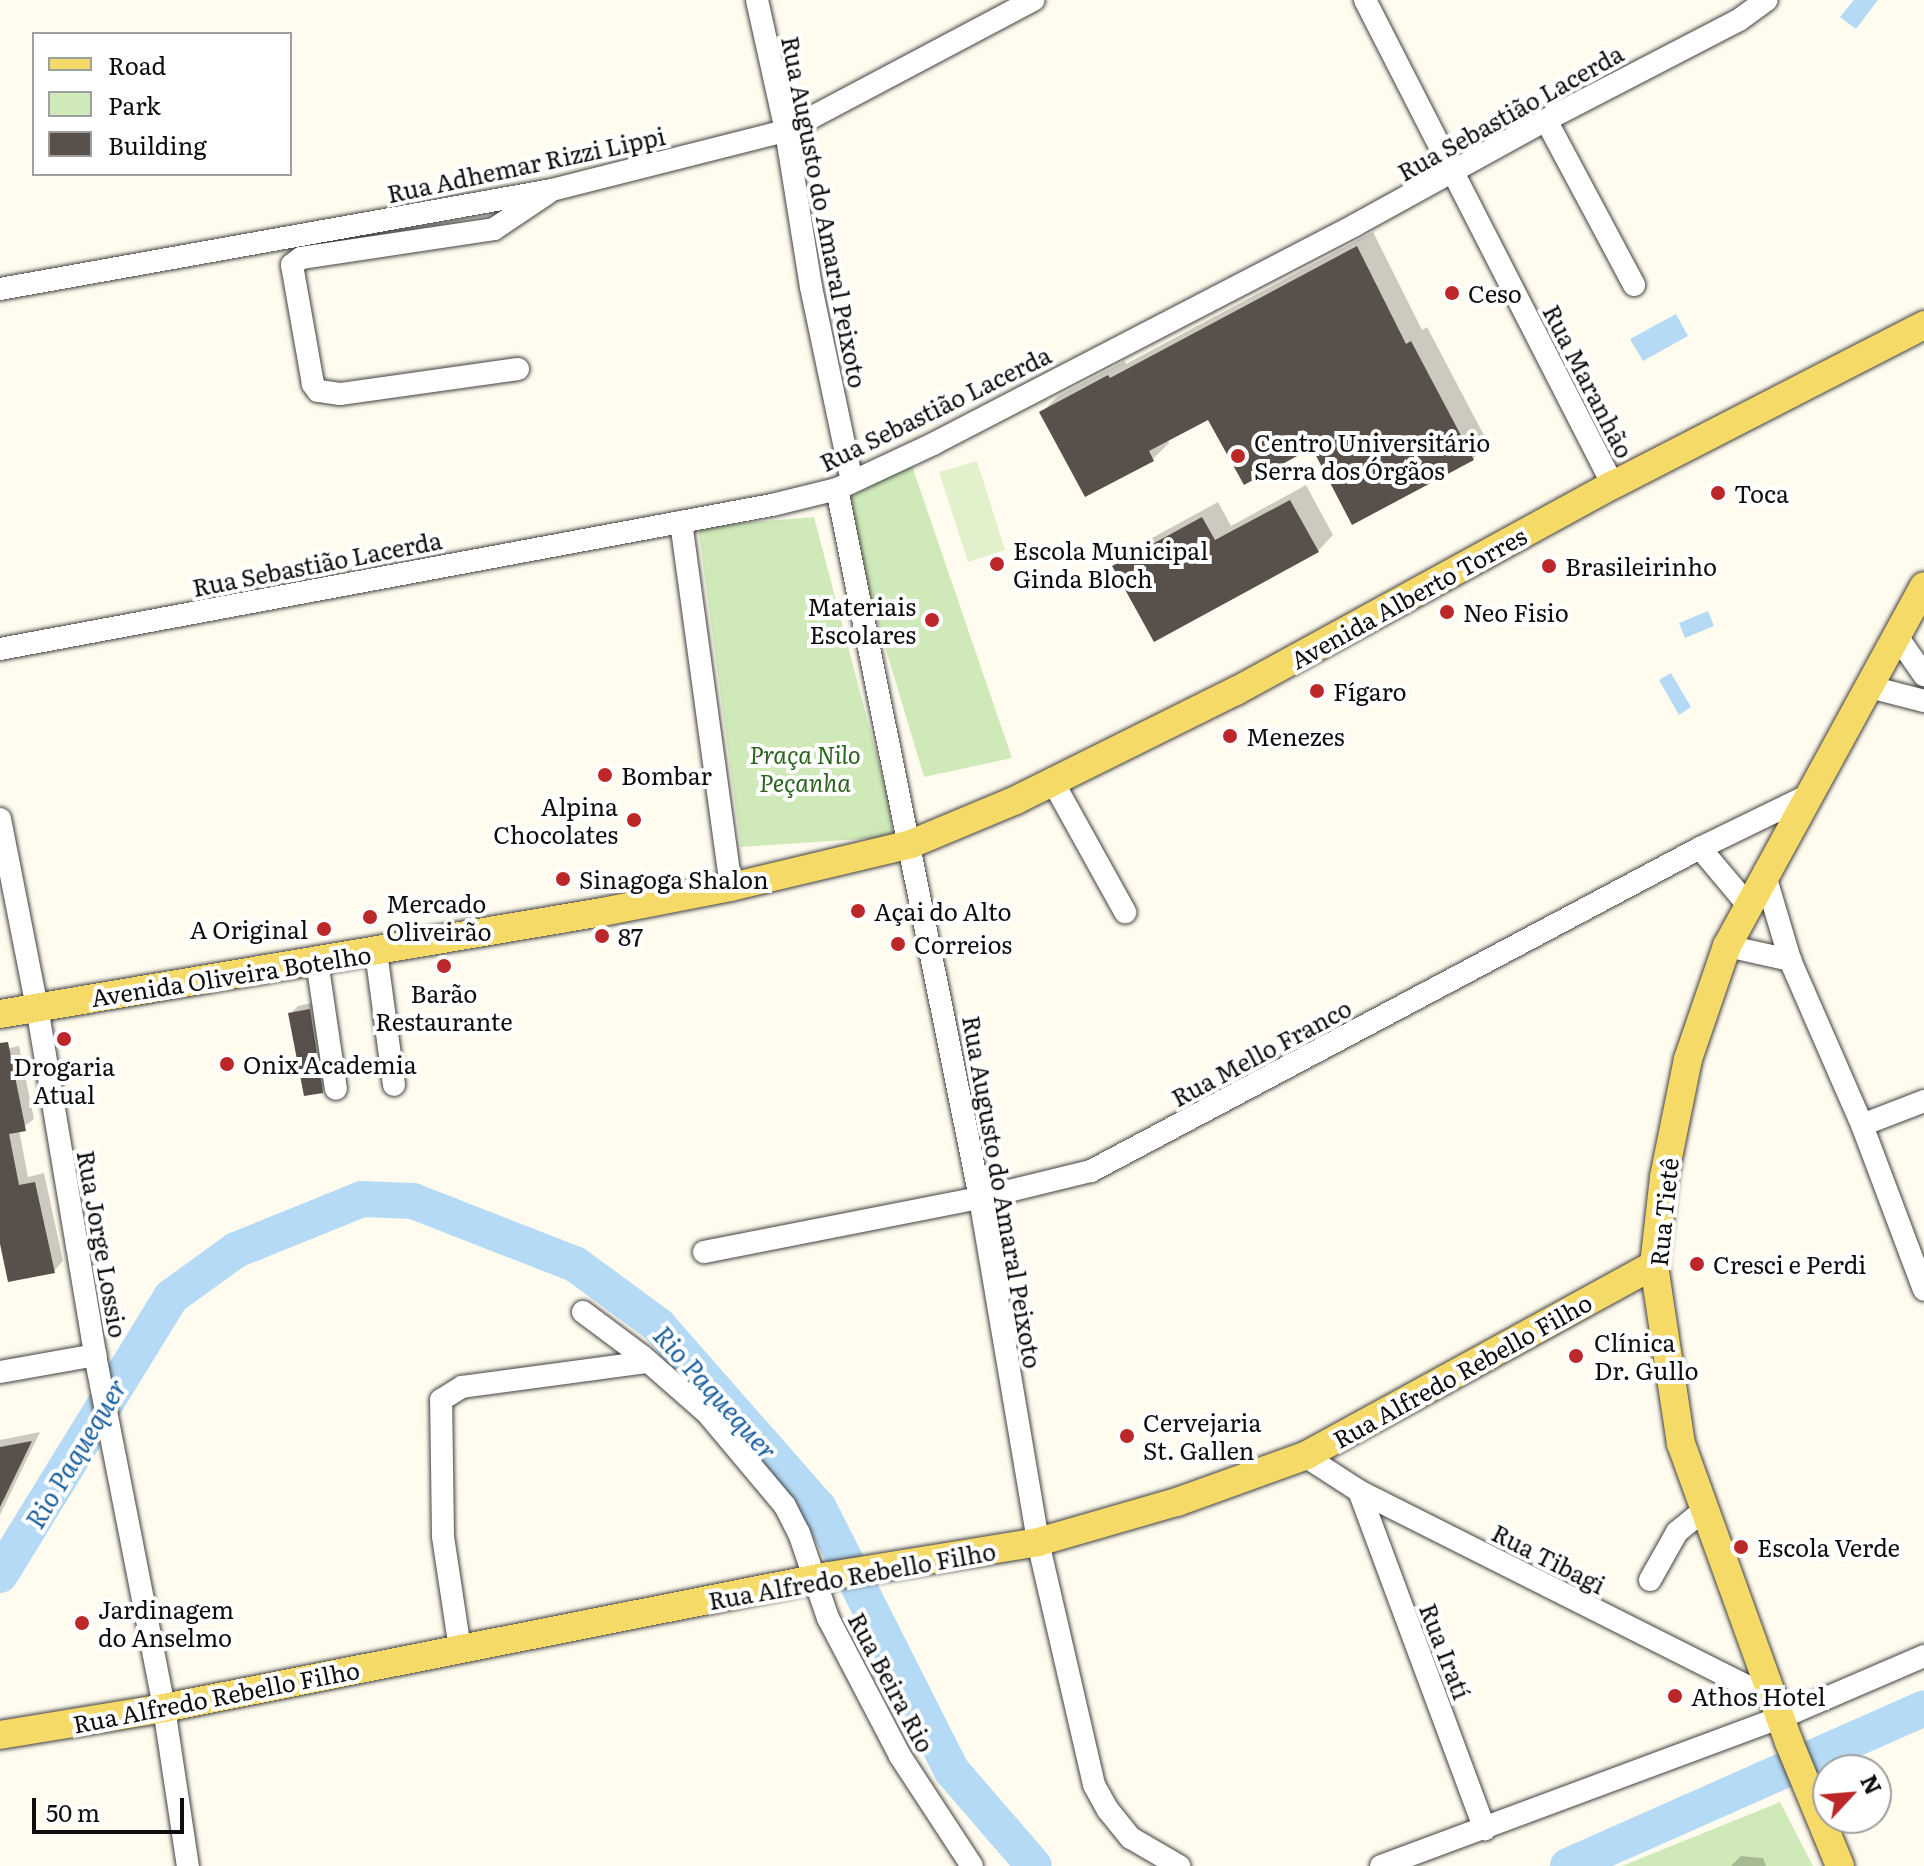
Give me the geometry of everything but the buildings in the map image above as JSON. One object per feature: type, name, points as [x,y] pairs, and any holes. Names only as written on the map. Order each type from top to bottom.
[{"type":"main road","name":"Avenida Alberto Torres","points":[[898,847],[1053,782],[1236,691],[1613,485],[1924,325]]},
{"type":"main road","name":"Rua Tietê","points":[[1840,1866],[1780,1720],[1681,1444],[1654,1265],[1664,1177],[1688,1059],[1727,946],[1764,872],[1924,586]]},
{"type":"main road","name":"Avenida Oliveira Botelho","points":[[0,1014],[376,952],[731,887],[898,847]]},
{"type":"main road","name":"Rua Alfredo Rebello Filho","points":[[0,1735],[164,1708],[822,1577],[1038,1542],[1177,1502],[1305,1456],[1654,1265]]},
{"type":"street","name":"Rua Augusto do Amaral Peixoto","points":[[757,0],[786,131],[896,787],[898,847],[980,1198],[1038,1542],[1094,1785],[1108,1810],[1131,1838],[1179,1866]]},
{"type":"street","name":"Rua Adhemar Rizzi Lippi","points":[[0,289],[552,190],[786,131],[1033,0]]},
{"type":"street","name":"Rua Maranhão","points":[[1365,0],[1613,485]]},
{"type":"street","name":"Rua Sebastião Lacerda","points":[[0,649],[772,505],[845,485],[935,443],[1454,173],[1546,120],[1739,20],[1767,0]]},
{"type":"street","points":[[1546,120],[1634,285]]},
{"type":"street","points":[[518,369],[340,394],[318,391],[313,384],[292,265],[301,258],[494,229],[552,190]]},
{"type":"street","points":[[681,522],[731,887]]},
{"type":"street","points":[[1896,635],[1924,675]]},
{"type":"street","points":[[1870,687],[1924,701]]},
{"type":"street","points":[[1053,782],[1125,912]]},
{"type":"street","name":"Rua Mello Franco","points":[[704,1252],[980,1198],[1091,1171],[1700,848],[1807,796]]},
{"type":"street","name":"Rua Jorge Lossio","points":[[0,819],[37,1007],[97,1364],[164,1708],[188,1866]]},
{"type":"street","points":[[1700,848],[1747,904]]},
{"type":"street","points":[[1764,872],[1790,960],[1862,1125],[1924,1290]]},
{"type":"street","points":[[1727,946],[1790,960]]},
{"type":"street","points":[[376,952],[394,1085]]},
{"type":"street","points":[[317,961],[336,1089]]},
{"type":"street","points":[[1862,1125],[1924,1101]]},
{"type":"street","name":"Rua Beira Rio","points":[[583,1312],[707,1413],[785,1506],[822,1577],[828,1618],[900,1756],[972,1866]]},
{"type":"street","points":[[460,1649],[443,1536],[441,1400],[462,1387],[648,1362]]},
{"type":"street","points":[[0,1372],[97,1364]]},
{"type":"street","name":"Rua Tibagi","points":[[1305,1456],[1359,1491],[1780,1720]]},
{"type":"street","name":"Rua Iratí","points":[[1359,1491],[1485,1829]]},
{"type":"street","points":[[1650,1580],[1677,1532],[1703,1511]]},
{"type":"street","points":[[1381,1866],[1780,1720],[1924,1656]]},
{"type":"green space","points":[[977,461],[1005,550],[968,562],[939,472]]},
{"type":"green space","name":"Praça Nilo Peçanha","points":[[911,463],[1012,758],[924,777],[842,502]]},
{"type":"green space","name":"Praça Nilo Peçanha","points":[[814,517],[889,802],[893,837],[741,847],[698,527]]},
{"type":"green space","points":[[1780,1802],[1813,1866],[1622,1866]]},
{"type":"water","points":[[1854,0],[1878,0],[1856,29],[1840,17]]},
{"type":"water","points":[[1676,314],[1688,336],[1643,361],[1630,339]]},
{"type":"water","points":[[1708,611],[1714,626],[1685,638],[1679,623]]},
{"type":"water","points":[[1671,673],[1691,707],[1679,715],[1659,680]]},
{"type":"waterway","name":"Rio Paquequer","points":[[0,1575],[171,1297],[236,1250],[362,1199],[413,1201],[575,1264],[658,1325],[819,1508],[952,1771],[1034,1866]]},
{"type":"waterway","name":"Rio Paquequer","points":[[1568,1866],[1924,1708]]},
{"type":"place","name":"Ceso","points":[[1452,293]]},
{"type":"place","name":"Centro Universitário Serra dos Órgãos","points":[[1238,456]]},
{"type":"place","name":"Toca","points":[[1718,493]]},
{"type":"place","name":"Escola Municipal Ginda Bloch","points":[[997,564]]},
{"type":"place","name":"Brasileirinho","points":[[1549,566]]},
{"type":"place","name":"Neo Fisio","points":[[1447,612]]},
{"type":"place","name":"Materiais Escolares","points":[[932,620]]},
{"type":"place","name":"Fígaro","points":[[1317,691]]},
{"type":"place","name":"Menezes","points":[[1230,736]]},
{"type":"place","name":"Bombar","points":[[605,775]]},
{"type":"place","name":"Alpina Chocolates","points":[[634,820]]},
{"type":"place","name":"Sinagoga Shalon","points":[[563,879]]},
{"type":"place","name":"Açai do Alto","points":[[858,911]]},
{"type":"place","name":"Mercado Oliveirão","points":[[370,917]]},
{"type":"place","name":"A Original","points":[[324,929]]},
{"type":"place","name":"87","points":[[602,936]]},
{"type":"place","name":"Correios","points":[[898,944]]},
{"type":"place","name":"Barão Restaurante","points":[[444,966]]},
{"type":"place","name":"Drogaria Atual","points":[[64,1039]]},
{"type":"place","name":"Onix Academia","points":[[227,1064]]},
{"type":"place","name":"Cresci e Perdi","points":[[1697,1264]]},
{"type":"place","name":"Clínica Dr. Gullo","points":[[1576,1356]]},
{"type":"place","name":"Cervejaria St. Gallen","points":[[1127,1436]]},
{"type":"place","name":"Escola Verde","points":[[1741,1547]]},
{"type":"place","name":"Jardinagem do Anselmo","points":[[82,1623]]},
{"type":"place","name":"Athos Hotel","points":[[1675,1696]]}]
